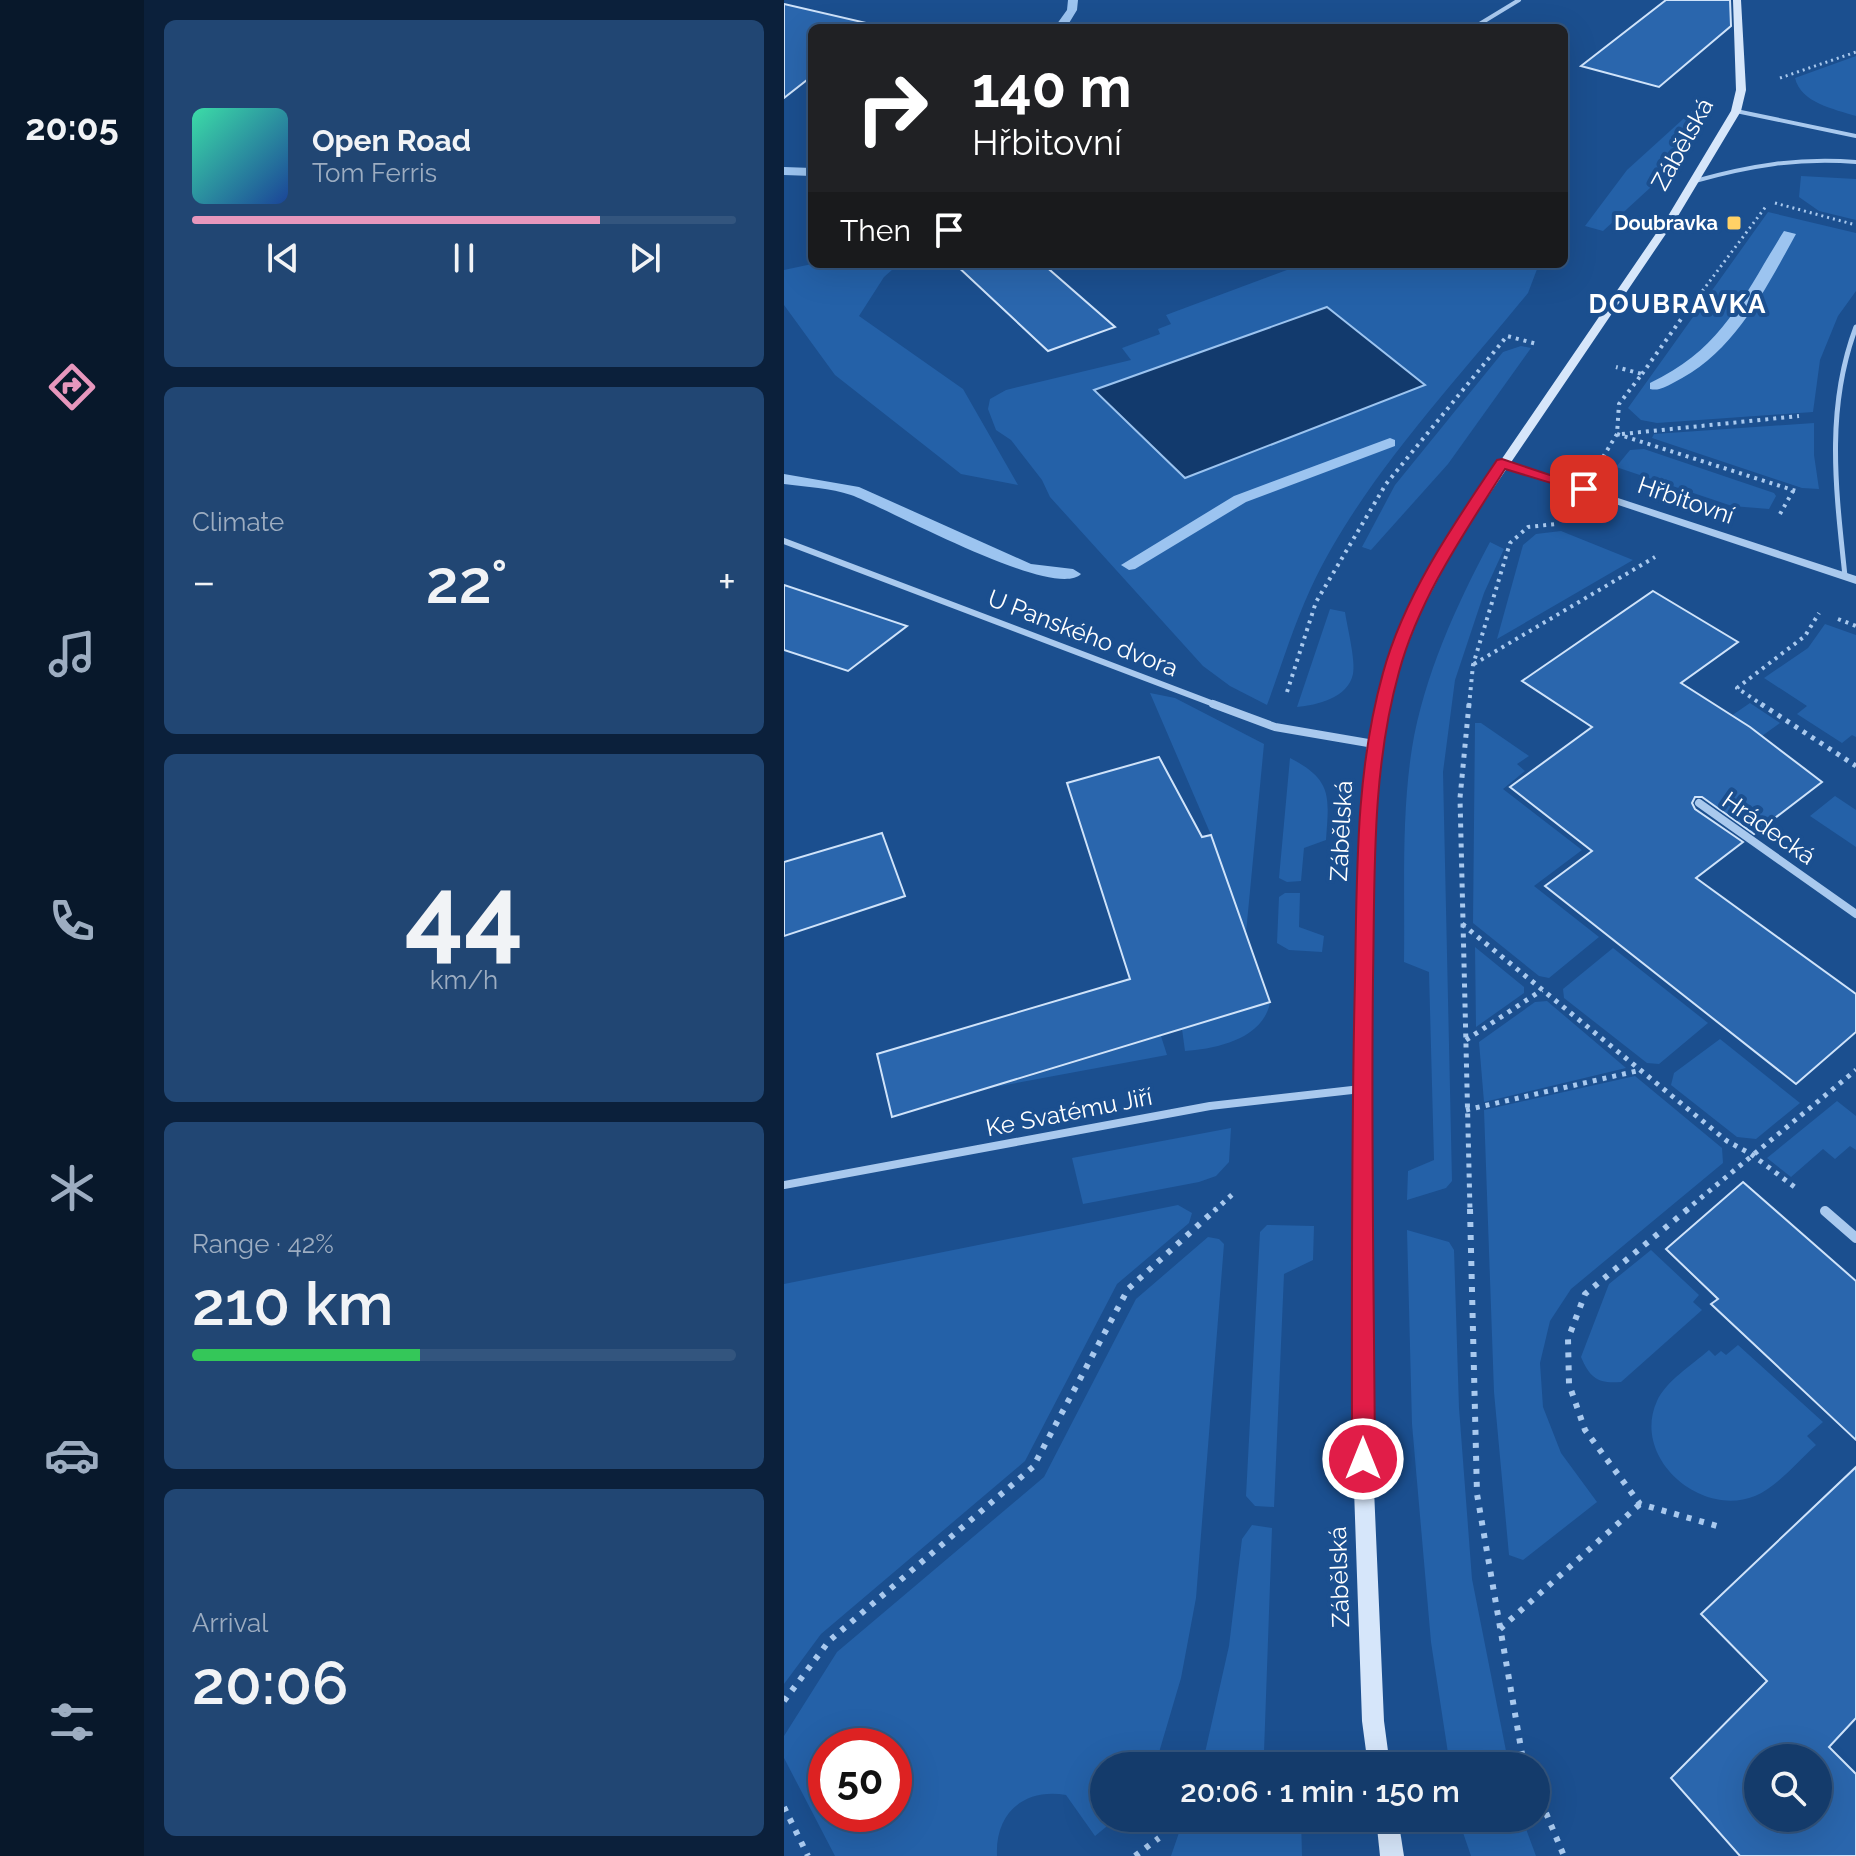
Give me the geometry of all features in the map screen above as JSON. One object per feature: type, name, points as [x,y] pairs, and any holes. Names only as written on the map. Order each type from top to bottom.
[{"type":"main road","name":"Zábělská","points":[[1377,1752],[1373,1721],[1364,1489],[1362,1089],[1366,848],[1374,744],[1391,670],[1413,614],[1451,542],[1695,181],[1736,111],[1741,90],[1737,0]]},
{"type":"main road","points":[[1389,1832],[1392,1856]]},
{"type":"street","name":"Hřbitovní","points":[[1502,463],[1851,578]]},
{"type":"street","name":"U Panského dvora","points":[[784,541],[1275,727],[1374,744]]},
{"type":"street","name":"Hrádecká","points":[[1699,803],[1856,914]]},
{"type":"street","name":"Ke Svatému Jiří","points":[[784,1185],[1210,1106],[1362,1089]]},
{"type":"street","points":[[1825,1211],[1856,1238]]},
{"type":"lane","points":[[1480,24],[1519,0]]},
{"type":"lane","points":[[1736,111],[1856,136]]},
{"type":"lane","points":[[1695,181],[1747,166],[1789,159],[1822,158],[1856,162]]},
{"type":"lane","points":[[1851,578],[1838,499],[1836,412],[1845,351],[1856,327]]},
{"type":"path","points":[[1741,90],[1856,52]]},
{"type":"path","points":[[1642,374],[1738,240],[1770,202]]},
{"type":"path","points":[[1275,727],[1316,602],[1386,484],[1507,336]]},
{"type":"path","points":[[1836,412],[1617,434],[1793,491],[1838,499]]},
{"type":"path","points":[[1522,1752],[1477,1494],[1460,798],[1473,665],[1510,543],[1528,527],[1561,524]]},
{"type":"path","points":[[1642,552],[1670,562]]},
{"type":"path","points":[[1473,665],[1655,557]]},
{"type":"path","points":[[1804,608],[1856,626]]},
{"type":"path","points":[[1819,613],[1805,636],[1737,688],[1856,766]]},
{"type":"path","points":[[1461,923],[1727,1141],[1751,1154],[1825,1211]]},
{"type":"path","points":[[1465,1041],[1542,990]]},
{"type":"path","points":[[1466,1110],[1641,1070]]},
{"type":"path","points":[[1717,1526],[1640,1504],[1585,1430],[1569,1384],[1568,1339],[1585,1294],[1856,1070]]},
{"type":"path","points":[[784,1701],[829,1641],[1033,1467],[1128,1289],[1235,1192]]},
{"type":"path","points":[[1500,1629],[1640,1504]]},
{"type":"path","points":[[784,1807],[808,1856]]},
{"type":"path","points":[[1550,1822],[1564,1856]]},
{"type":"path","points":[[1135,1856],[1159,1838]]},
{"type":"shaded area","points":[[1856,56],[1856,116],[1820,104],[1798,87],[1795,78]]},
{"type":"shaded area","points":[[1692,111],[1698,111],[1651,187],[1603,231],[1585,226],[1627,170]]},
{"type":"shaded area","points":[[1801,176],[1856,179],[1856,220],[1819,211],[1799,197]]},
{"type":"shaded area","points":[[1768,212],[1856,233],[1856,291],[1838,316],[1820,360],[1813,412],[1657,423],[1641,420],[1628,408]]},
{"type":"shaded area","points":[[808,265],[808,268],[893,269],[884,277],[859,316],[963,389],[1018,485],[961,474],[835,375],[784,305],[784,270]]},
{"type":"shaded area","points":[[1292,268],[1537,268],[1528,293],[1409,436],[1354,512],[1310,590],[1267,705],[1230,686],[1203,666],[1050,497],[1042,480],[1011,440],[996,430],[988,409],[990,399],[1006,390],[1131,360],[1122,348],[1160,334],[1158,329],[1171,324],[1166,315]]},
{"type":"shaded area","points":[[1327,307],[1425,385],[1185,478],[1094,390]]},
{"type":"shaded area","points":[[1521,346],[1531,348],[1448,464],[1371,550],[1362,547],[1395,485],[1503,352]]},
{"type":"shaded area","points":[[1814,423],[1814,455],[1819,489],[1802,488],[1652,438],[1654,434]]},
{"type":"shaded area","points":[[1644,449],[1776,496],[1769,509],[1732,506],[1616,467],[1630,450]]},
{"type":"shaded area","points":[[1561,531],[1633,560],[1497,639],[1523,545],[1536,534]]},
{"type":"shaded area","points":[[1490,542],[1504,549],[1484,593],[1455,680],[1443,772],[1452,1181],[1446,1188],[1407,1200],[1408,1171],[1434,1160],[1429,972],[1404,962],[1405,828],[1412,748],[1433,668],[1465,591]]},
{"type":"shaded area","points":[[1330,609],[1345,612],[1353,674],[1345,689],[1331,699],[1297,707]]},
{"type":"shaded area","points":[[1825,624],[1856,635],[1856,737],[1852,735],[1842,743],[1797,714],[1807,706],[1764,678],[1808,648]]},
{"type":"shaded area","points":[[1150,693],[1175,698],[1264,744],[1246,933],[1211,835]]},
{"type":"shaded area","points":[[1750,703],[1780,723],[1702,779],[1671,757]]},
{"type":"shaded area","points":[[1475,723],[1481,723],[1529,756],[1517,764],[1525,771],[1503,789],[1582,850],[1534,886],[1599,937],[1549,978],[1539,976],[1473,923]]},
{"type":"shaded area","points":[[1290,758],[1321,782],[1328,812],[1326,840],[1304,848],[1301,881],[1287,882],[1279,878]]},
{"type":"shaded area","points":[[1835,796],[1856,810],[1856,847],[1810,816]]},
{"type":"shaded area","points":[[1285,893],[1300,893],[1299,927],[1324,936],[1322,952],[1289,950],[1277,943],[1279,897]]},
{"type":"shaded area","points":[[1475,947],[1524,987],[1524,993],[1476,1027]]},
{"type":"shaded area","points":[[1613,948],[1708,1023],[1659,1064],[1647,1063],[1564,998],[1563,989]]},
{"type":"shaded area","points":[[1547,1001],[1626,1068],[1484,1102],[1479,1042],[1535,1002]]},
{"type":"shaded area","points":[[1270,1002],[1266,1015],[1258,1025],[1236,1040],[1185,1051],[1182,1029]]},
{"type":"shaded area","points":[[1161,1036],[1167,1055],[995,1087]]},
{"type":"shaded area","points":[[1720,1039],[1800,1103],[1756,1139],[1737,1137],[1671,1085],[1674,1073]]},
{"type":"shaded area","points":[[1635,1076],[1722,1148],[1723,1163],[1571,1289],[1550,1321],[1540,1363],[1543,1407],[1561,1453],[1597,1502],[1523,1560],[1509,1555],[1494,1392],[1484,1110]]},
{"type":"shaded area","points":[[1837,1101],[1856,1116],[1856,1150],[1850,1146],[1835,1159],[1823,1149],[1791,1177],[1767,1158]]},
{"type":"shaded area","points":[[1231,1128],[1229,1162],[1216,1176],[1083,1204],[1072,1158]]},
{"type":"shaded area","points":[[1178,1205],[1192,1213],[1189,1223],[1117,1284],[1025,1461],[821,1634],[784,1684],[784,1284]]},
{"type":"shaded area","points":[[1267,1225],[1314,1226],[1313,1260],[1284,1274],[1274,1507],[1255,1506],[1246,1496],[1260,1232]]},
{"type":"shaded area","points":[[1407,1230],[1449,1242],[1454,1250],[1459,1408],[1472,1579],[1506,1752],[1448,1752],[1431,1642],[1412,1424]]},
{"type":"shaded area","points":[[1208,1237],[1219,1239],[1224,1244],[1196,1598],[1181,1678],[1159,1752],[1090,1752],[1090,1829],[1066,1795],[1051,1794],[1025,1800],[1007,1816],[1001,1827],[997,1856],[835,1856],[823,1832],[912,1832],[912,1728],[808,1728],[808,1804],[784,1758],[784,1736],[837,1652],[1044,1477],[1136,1299]]},
{"type":"shaded area","points":[[1651,1250],[1699,1295],[1693,1302],[1702,1310],[1621,1382],[1601,1381],[1592,1375],[1581,1357],[1609,1284]]},
{"type":"shaded area","points":[[1738,1345],[1823,1422],[1807,1436],[1816,1445],[1779,1480],[1755,1496],[1734,1501],[1693,1491],[1676,1478],[1662,1462],[1654,1443],[1652,1422],[1661,1394],[1680,1374],[1709,1350],[1715,1356],[1721,1351],[1726,1355]]},
{"type":"shaded area","points":[[1252,1525],[1272,1528],[1264,1752],[1205,1752],[1229,1646],[1242,1539]]},
{"type":"shaded area","points":[[1179,1832],[1301,1832],[1302,1856],[1171,1856]]},
{"type":"shaded area","points":[[1463,1832],[1527,1832],[1536,1856],[1471,1856]]},
{"type":"building","points":[[1666,0],[1730,0],[1731,26],[1659,87],[1581,66]]},
{"type":"building","points":[[784,4],[871,24],[808,24],[808,79],[784,98]]},
{"type":"building","points":[[959,268],[1048,268],[1115,327],[1048,351]]},
{"type":"building","points":[[784,585],[907,626],[848,671],[784,650]]},
{"type":"building","points":[[1653,591],[1738,642],[1681,683],[1750,727],[1822,782],[1754,834],[1702,797],[1695,797],[1692,803],[1695,809],[1743,842],[1696,878],[1856,994],[1856,1032],[1796,1084],[1545,886],[1592,851],[1510,787],[1592,727],[1522,681]]},
{"type":"building","points":[[1159,757],[1202,837],[1211,835],[1270,1002],[892,1117],[877,1054],[1130,979],[1067,783]]},
{"type":"building","points":[[882,833],[905,896],[784,936],[784,862]]},
{"type":"building","points":[[1743,1182],[1856,1281],[1856,1440],[1711,1304],[1718,1299],[1666,1249]]},
{"type":"building","points":[[1856,1467],[1856,1718],[1832,1744],[1744,1744],[1744,1832],[1832,1832],[1832,1750],[1856,1774],[1856,1856],[1740,1856],[1671,1778],[1767,1681],[1701,1614]]},
{"type":"waterway","points":[[1063,24],[1072,10],[1073,0]]},
{"type":"waterway","points":[[784,171],[808,172]]},
{"type":"waterway","points":[[1655,386],[1701,360],[1736,323],[1789,234]]},
{"type":"waterway","points":[[1129,565],[1240,499],[1390,443]]},
{"type":"waterway","points":[[784,479],[853,490],[1028,569],[1073,574]]},
{"type":"place","name":"Doubravka","points":[[1734,223]]},
{"type":"district","name":"DOUBRAVKA","points":[[1678,304]]},
{"type":"route","points":[[1363,1459],[1366,848],[1374,744],[1391,670],[1413,614],[1451,542],[1502,463],[1584,489]]}]
